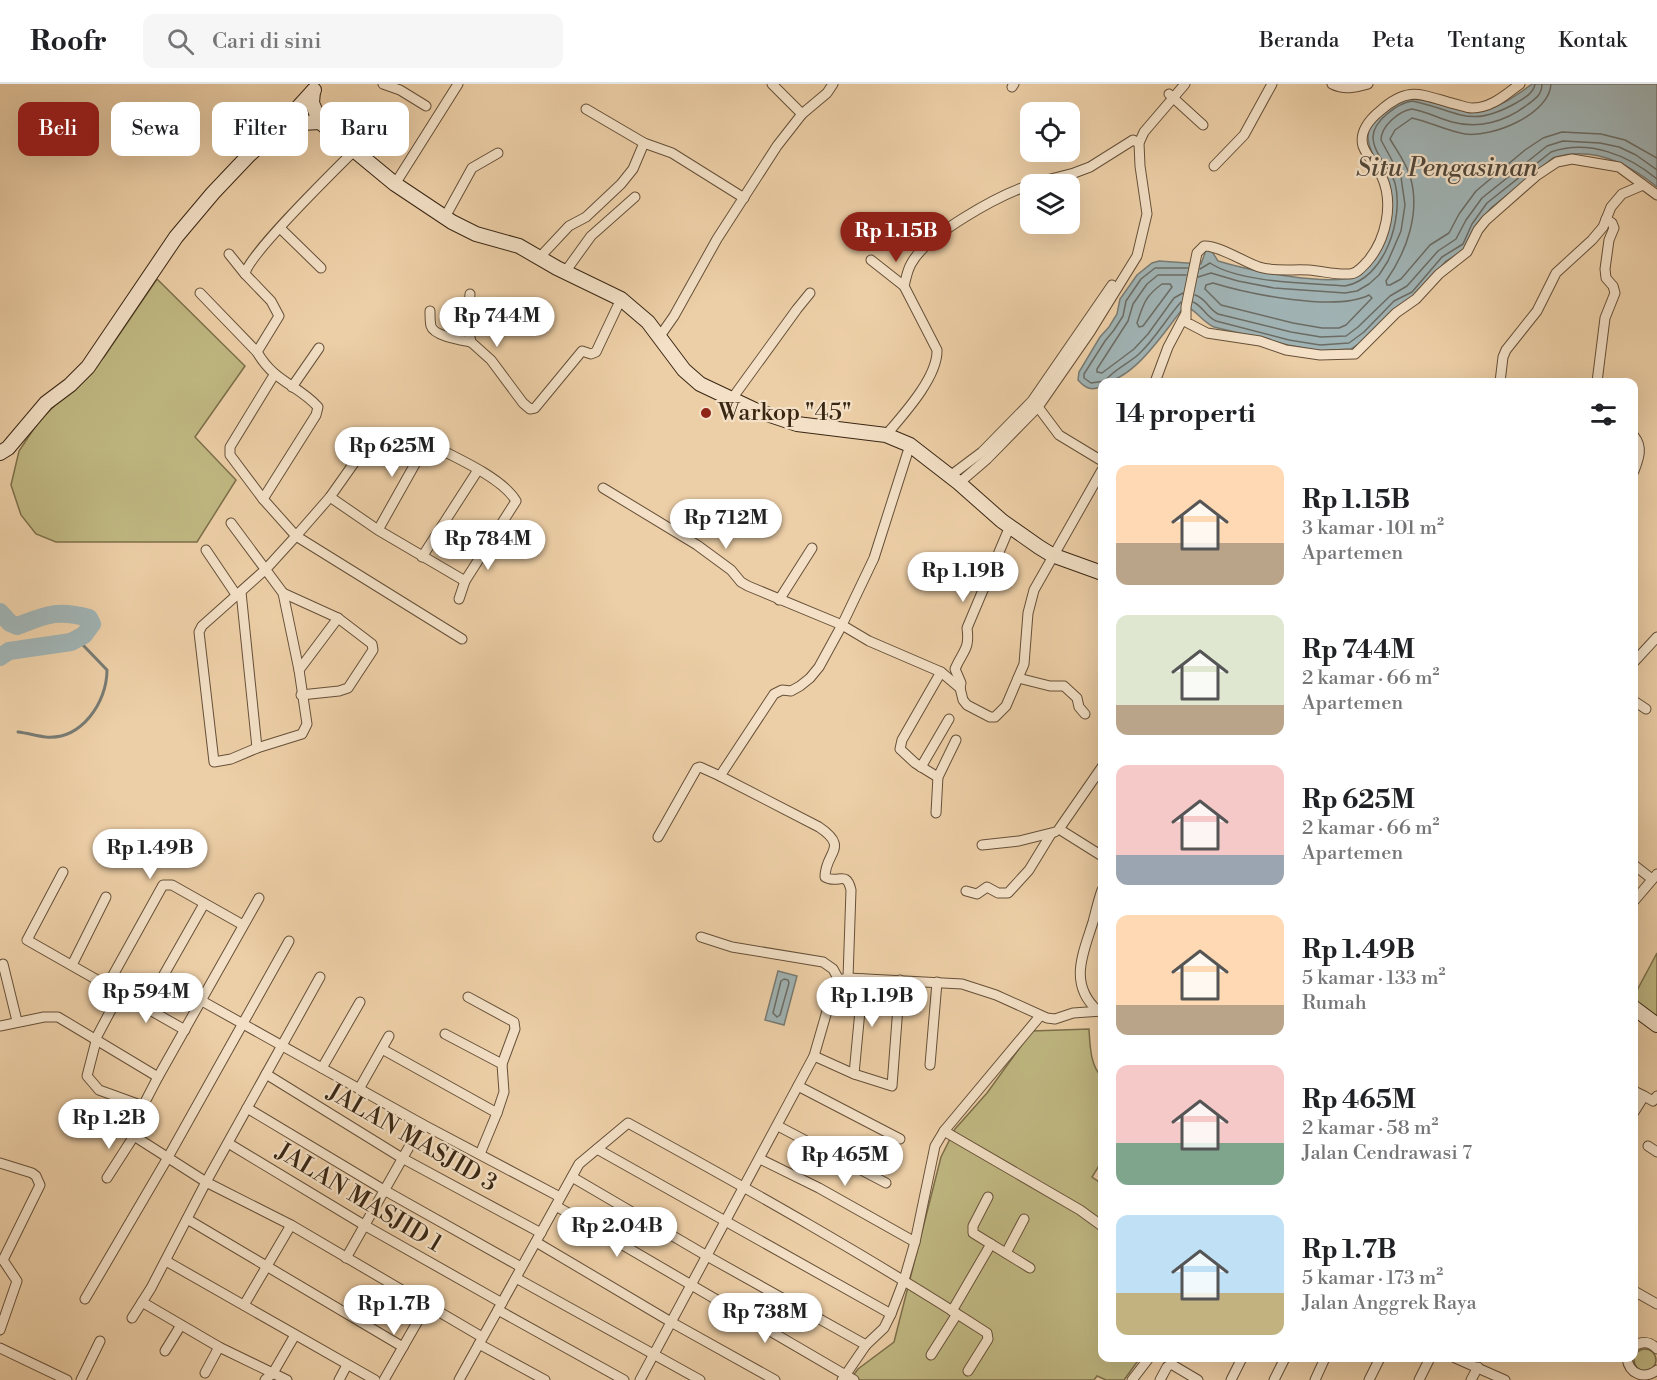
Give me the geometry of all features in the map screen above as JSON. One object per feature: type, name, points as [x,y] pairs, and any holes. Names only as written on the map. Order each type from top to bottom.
[{"type":"main road","points":[[308,123],[320,122],[312,103],[316,87]]},
{"type":"main road","points":[[303,102],[316,87]]},
{"type":"main road","points":[[0,453],[8,448],[46,403],[70,386],[88,367],[176,237],[247,156]]},
{"type":"main road","points":[[360,156],[395,184],[445,217],[476,234],[519,246],[621,299],[648,322],[691,378],[700,384],[731,400],[797,424],[886,435],[910,445],[1010,526],[1052,555],[1098,572]]},
{"type":"main road","points":[[1638,1011],[1657,1025]]},
{"type":"street","points":[[383,84],[400,90],[426,106]]},
{"type":"street","points":[[395,184],[458,84]]},
{"type":"street","points":[[772,84],[802,114]]},
{"type":"street","points":[[660,336],[674,316],[717,239],[777,146],[802,114],[827,93],[833,84]]},
{"type":"street","points":[[1070,174],[1090,167],[1136,141],[1171,96],[1177,84]]},
{"type":"street","points":[[1171,96],[1185,84]]},
{"type":"street","points":[[1214,166],[1244,135],[1272,84]]},
{"type":"street","points":[[1332,84],[1339,87],[1368,84]]},
{"type":"street","points":[[1156,378],[1185,311],[1200,248],[1208,246],[1262,268],[1351,275],[1360,270],[1370,258],[1386,224],[1389,205],[1388,192],[1382,176],[1363,146],[1363,134],[1369,122],[1394,99],[1404,94],[1416,93],[1471,108],[1481,107],[1498,100],[1520,84]]},
{"type":"street","points":[[1171,96],[1203,125]]},
{"type":"street","points":[[586,109],[644,143],[672,153],[744,198]]},
{"type":"street","points":[[954,479],[987,459],[1035,404],[1090,332],[1135,255],[1147,214],[1136,141]]},
{"type":"street","points":[[539,258],[569,226],[586,217],[621,184],[633,169],[644,143]]},
{"type":"street","points":[[445,217],[472,168],[498,153]]},
{"type":"street","points":[[244,274],[250,263],[280,228],[349,156]]},
{"type":"street","points":[[1185,311],[1187,323],[1207,333],[1260,341],[1286,350],[1320,356],[1355,354],[1396,313],[1416,299],[1438,274],[1467,252],[1486,220],[1536,176],[1557,162],[1572,159],[1619,167],[1657,195]]},
{"type":"street","points":[[1500,378],[1506,350],[1537,311],[1556,273],[1592,240],[1611,207],[1622,194],[1643,185]]},
{"type":"street","points":[[904,286],[911,263],[932,241],[990,203],[1020,190]]},
{"type":"street","points":[[566,272],[591,236],[635,198]]},
{"type":"street","points":[[1598,378],[1605,318],[1615,292],[1606,278],[1608,245],[1614,228],[1612,223],[1606,219]]},
{"type":"street","points":[[280,228],[321,267]]},
{"type":"street","points":[[229,254],[244,274],[271,301],[279,316],[257,352]]},
{"type":"street","points":[[871,260],[904,286],[937,350],[938,359],[932,375],[886,435]]},
{"type":"street","points":[[731,400],[810,293]]},
{"type":"street","points":[[200,294],[257,352],[274,375],[312,400],[318,407],[316,415],[263,499]]},
{"type":"street","points":[[470,294],[467,324],[471,342]]},
{"type":"street","points":[[430,311],[433,330],[471,342],[491,360],[530,409],[535,408],[582,351],[591,354],[596,352],[621,299]]},
{"type":"street","points":[[292,387],[319,348]]},
{"type":"street","points":[[274,375],[230,447],[230,455],[263,499],[296,536],[462,639]]},
{"type":"street","points":[[1035,404],[1059,435],[1098,459]]},
{"type":"street","points":[[1638,442],[1640,451],[1638,461]]},
{"type":"street","points":[[378,530],[424,448],[429,444],[478,470],[510,491],[516,501],[465,581],[459,599]]},
{"type":"street","points":[[720,776],[774,694],[782,690],[791,691],[801,687],[819,667],[874,558],[910,445]]},
{"type":"street","points":[[231,523],[266,569],[283,593],[299,670],[301,696],[307,724],[302,734],[216,763],[213,761],[199,632],[202,626],[266,569],[330,497],[354,464]]},
{"type":"street","points":[[422,557],[478,470]]},
{"type":"street","points":[[1010,526],[967,628],[969,641],[955,669],[962,683],[960,688],[963,700],[967,705],[990,717],[995,717],[1006,706],[1018,678],[1026,654],[1028,613],[1034,590],[1098,477]]},
{"type":"street","points":[[603,488],[697,545],[731,570],[741,582],[842,625],[869,641],[940,672],[960,688]]},
{"type":"street","points":[[330,497],[378,530],[465,581]]},
{"type":"street","points":[[779,600],[812,548]]},
{"type":"street","points":[[206,550],[239,594],[257,748]]},
{"type":"street","points":[[283,593],[338,618],[372,644],[373,650],[348,688],[339,692],[301,696]]},
{"type":"street","points":[[299,670],[338,618]]},
{"type":"street","points":[[1638,658],[1657,637]]},
{"type":"street","points":[[938,776],[934,776],[921,767],[900,749],[899,745],[940,672]]},
{"type":"street","points":[[1018,678],[1066,688],[1077,698],[1079,707],[1085,714]]},
{"type":"street","points":[[1638,704],[1646,709]]},
{"type":"street","points":[[921,767],[949,719]]},
{"type":"street","points":[[936,813],[938,776],[956,740]]},
{"type":"street","points":[[658,837],[697,768],[700,767],[819,827],[832,837],[834,846],[825,876],[830,880],[846,878],[851,890],[844,979]]},
{"type":"street","points":[[966,891],[977,894],[987,887],[998,893],[1008,893],[1029,870],[1098,773]]},
{"type":"street","points":[[982,845],[1019,841],[1055,832],[1098,854]]},
{"type":"street","points":[[1638,867],[1654,876],[1638,896]]},
{"type":"street","points":[[63,872],[27,940],[185,1030]]},
{"type":"street","points":[[107,986],[163,885],[172,885],[243,926]]},
{"type":"street","points":[[72,965],[106,897]]},
{"type":"street","points":[[259,898],[158,1077],[131,1131],[134,1136],[167,1159],[346,1257],[545,1380]]},
{"type":"street","points":[[1097,1011],[1090,1004],[1079,976],[1082,953],[1094,920],[1098,899]]},
{"type":"street","points":[[145,1008],[204,904]]},
{"type":"street","points":[[701,937],[732,946],[823,962],[844,979]]},
{"type":"street","points":[[85,1299],[167,1159],[289,941]]},
{"type":"street","points":[[3,964],[4,984],[17,1021]]},
{"type":"street","points":[[132,1318],[166,1261],[206,1182],[320,977]]},
{"type":"street","points":[[640,1380],[814,1056],[834,987],[844,979],[937,982],[981,989],[1040,1016],[1055,1019],[1073,1013],[1097,1011]]},
{"type":"street","points":[[854,1074],[863,979]]},
{"type":"street","points":[[814,1056],[854,1074],[892,1086],[900,980]]},
{"type":"street","points":[[930,1065],[937,982]]},
{"type":"street","points":[[120,993],[96,1040],[87,1076],[99,1090],[143,1106]]},
{"type":"street","points":[[468,997],[514,1022],[515,1029],[502,1064],[504,1092],[480,1154]]},
{"type":"street","points":[[202,1001],[480,1154],[691,1286],[847,1378],[866,1345],[879,1334],[891,1314],[904,1280],[915,1242],[935,1146],[944,1131],[1040,1016]]},
{"type":"street","points":[[322,1068],[360,1002]]},
{"type":"street","points":[[0,1026],[17,1021],[58,1017],[158,1077]]},
{"type":"street","points":[[445,1034],[502,1064]]},
{"type":"street","points":[[359,1089],[389,1036]]},
{"type":"street","points":[[382,1049],[496,1113]]},
{"type":"street","name":"JALAN MASJID 3","points":[[266,1074],[402,1158],[541,1233]]},
{"type":"street","points":[[798,1086],[900,1139]]},
{"type":"street","points":[[1638,1093],[1653,1101],[1657,1096]]},
{"type":"street","points":[[1638,1106],[1644,1096]]},
{"type":"street","points":[[247,1108],[384,1190],[521,1267]]},
{"type":"street","points":[[460,1380],[579,1164],[628,1123],[745,1187],[904,1280],[987,1333],[988,1339],[968,1371]]},
{"type":"street","points":[[346,1257],[422,1124]]},
{"type":"street","points":[[778,1126],[886,1183]]},
{"type":"street","points":[[944,1131],[1080,1210],[1098,1223]]},
{"type":"street","points":[[107,1179],[134,1136]]},
{"type":"street","name":"JALAN MASJID 1","points":[[228,1143],[624,1380]]},
{"type":"street","points":[[1648,1146],[1657,1152]]},
{"type":"street","points":[[597,1149],[891,1314]]},
{"type":"street","points":[[760,1159],[819,1188],[915,1242]]},
{"type":"street","points":[[0,1163],[32,1173],[40,1185],[3,1260],[17,1281],[0,1330]]},
{"type":"street","points":[[572,1177],[866,1345]]},
{"type":"street","points":[[988,1197],[972,1230],[973,1233],[1030,1268]]},
{"type":"street","points":[[187,1219],[403,1347]]},
{"type":"street","points":[[1006,1253],[1024,1219]]},
{"type":"street","points":[[244,1305],[291,1225]]},
{"type":"street","points":[[536,1242],[775,1380]]},
{"type":"street","points":[[931,1355],[991,1244]]},
{"type":"street","points":[[166,1261],[375,1380]]},
{"type":"street","points":[[516,1278],[700,1380]]},
{"type":"street","points":[[1638,1293],[1657,1304]]},
{"type":"street","points":[[142,1302],[219,1347],[287,1380]]},
{"type":"street","points":[[384,1380],[427,1305]]},
{"type":"street","points":[[165,1351],[181,1325]]},
{"type":"street","points":[[266,1380],[295,1335]]},
{"type":"street","points":[[1638,1344],[1642,1342],[1653,1346],[1657,1335]]},
{"type":"street","points":[[81,1380],[100,1341]]},
{"type":"street","points":[[205,1373],[219,1347]]},
{"type":"street","points":[[0,1348],[67,1380]]},
{"type":"street","points":[[1132,1380],[1146,1362]]},
{"type":"street","points":[[1231,1380],[1240,1362]]},
{"type":"street","points":[[1274,1380],[1283,1362]]},
{"type":"street","points":[[1315,1380],[1323,1362]]},
{"type":"street","points":[[1369,1380],[1378,1362]]},
{"type":"street","points":[[1419,1380],[1428,1362]]},
{"type":"street","points":[[1465,1362],[1505,1380]]},
{"type":"street","points":[[1628,1362],[1631,1377],[1647,1376],[1657,1370]]},
{"type":"street","points":[[1160,1380],[1171,1364],[1198,1380]]},
{"type":"street","points":[[339,1380],[347,1365]]},
{"type":"street","points":[[1471,1380],[1478,1367]]},
{"type":"street","points":[[43,1380],[48,1371]]},
{"type":"shaded area","points":[[157,279],[245,366],[195,437],[236,480],[197,542],[56,542],[36,534],[21,515],[11,485],[19,451],[39,421],[104,357]]},
{"type":"shaded area","points":[[1657,953],[1657,1025],[1638,1012],[1638,989]]},
{"type":"shaded area","points":[[1089,1029],[1090,1048],[1098,1072],[1098,1167],[1092,1177],[1098,1181],[1098,1362],[1137,1362],[1124,1380],[1106,1380],[1097,1376],[1094,1380],[850,1380],[858,1369],[894,1342],[941,1157],[955,1129],[987,1093],[1032,1031]]},
{"type":"shaded area","points":[[1649,1350],[1655,1356],[1653,1368],[1645,1371],[1637,1368],[1634,1362],[1638,1362],[1638,1352]]},
{"type":"water","name":"Situ Pengasinan","points":[[1532,84],[1657,84],[1657,187],[1622,164],[1595,155],[1567,155],[1553,158],[1491,208],[1483,218],[1468,248],[1446,261],[1415,297],[1398,306],[1351,349],[1320,351],[1214,327],[1185,306],[1149,352],[1126,373],[1117,378],[1098,378],[1098,387],[1092,389],[1078,380],[1079,372],[1117,314],[1120,299],[1137,275],[1152,263],[1159,261],[1201,264],[1206,250],[1211,250],[1218,261],[1291,276],[1331,280],[1361,274],[1389,219],[1392,202],[1390,191],[1369,145],[1368,134],[1371,124],[1391,106],[1412,95],[1480,111],[1514,97]]},
{"type":"water","points":[[778,971],[797,976],[784,1025],[765,1020]]},
{"type":"waterway","points":[[0,612],[10,623],[17,626],[52,614],[78,615],[89,618],[92,624],[84,635],[71,642],[9,651],[0,657]]},
{"type":"waterway","points":[[18,732],[46,737],[59,736],[81,726],[90,717],[102,695],[107,670],[82,644],[84,635]]},
{"type":"place","name":"Warkop \"45\"","points":[[706,413]]}]
